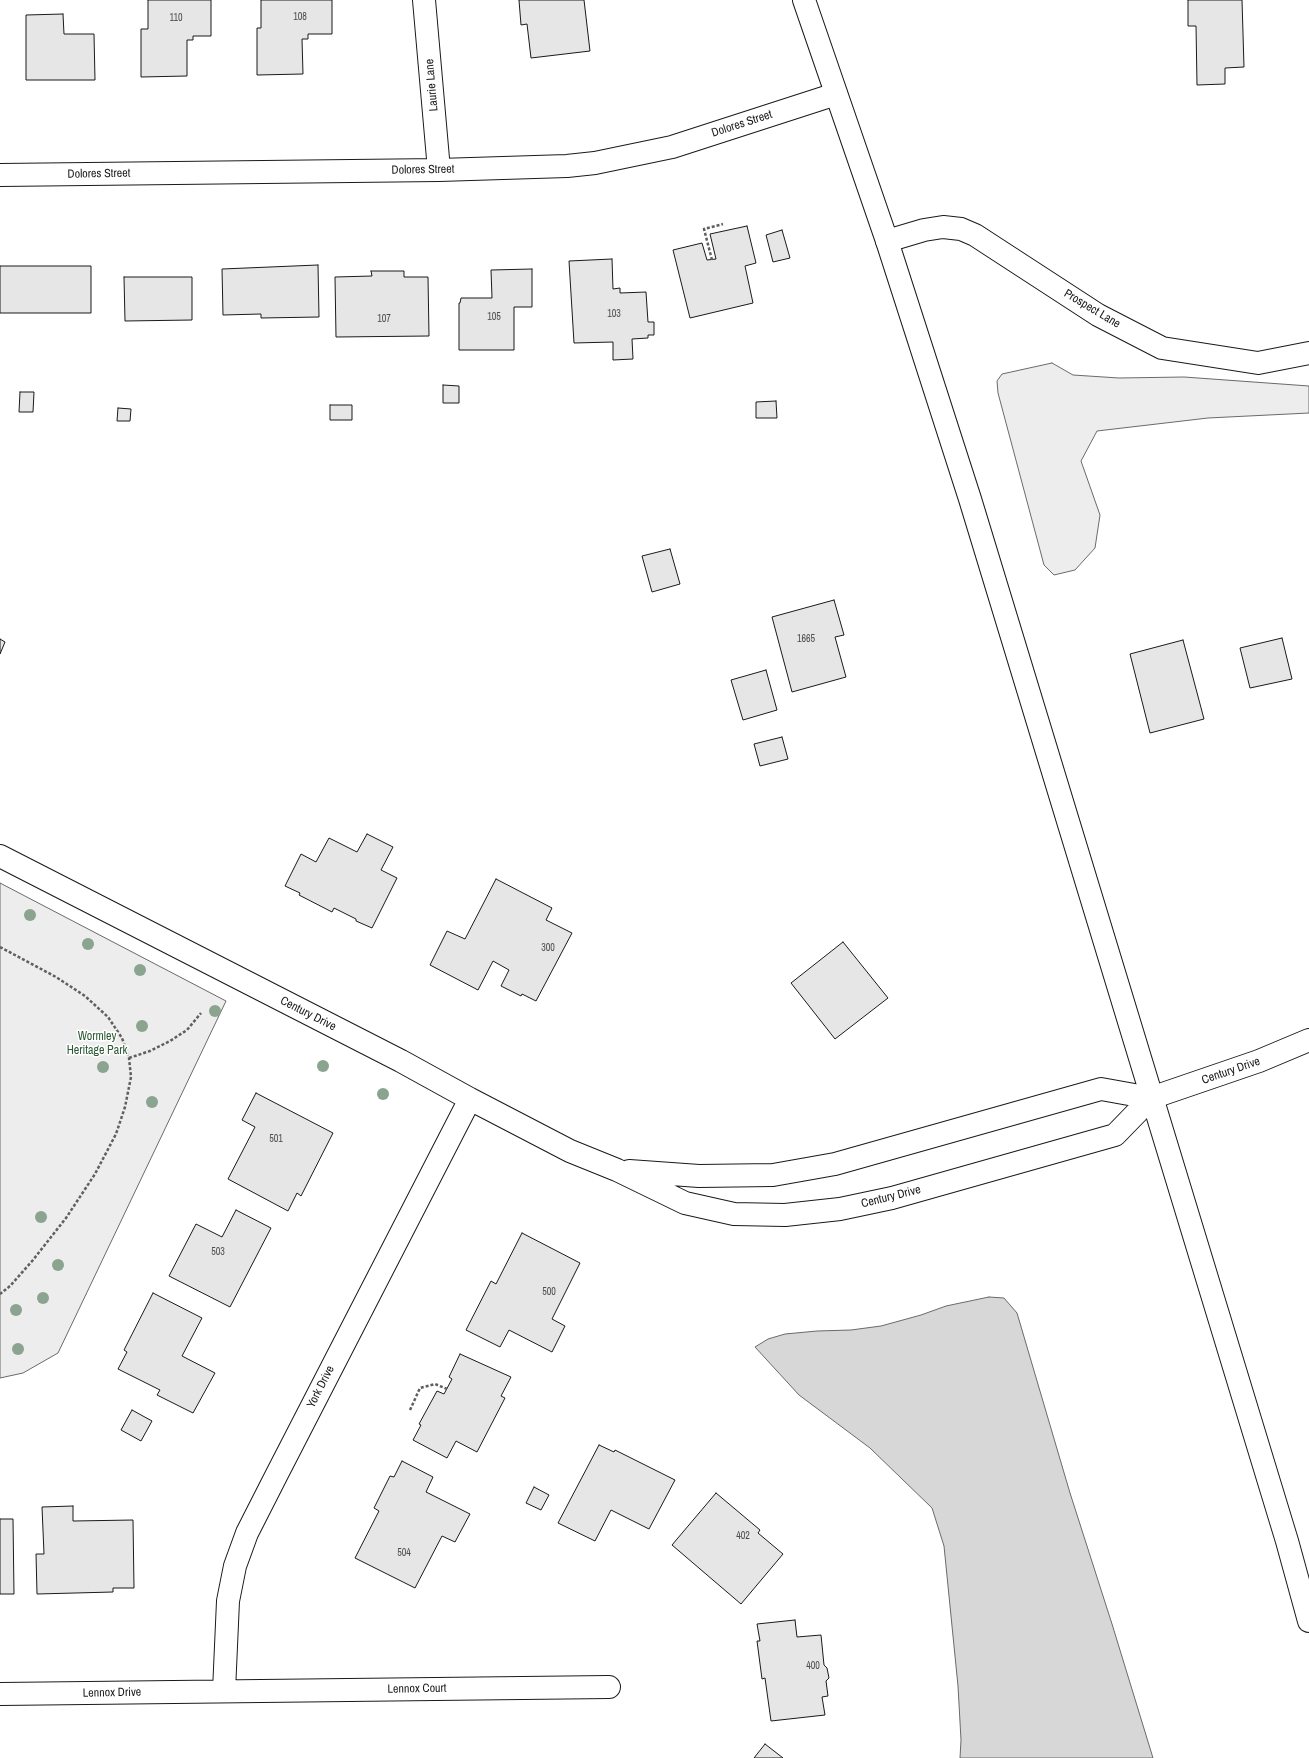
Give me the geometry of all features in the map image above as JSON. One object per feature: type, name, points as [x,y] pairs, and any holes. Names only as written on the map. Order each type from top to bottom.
[{"type":"street","name":"Laurie Lane","points":[[424,0],[439,170]]},
{"type":"street","points":[[804,0],[887,241],[970,499],[1284,1533],[1309,1621]]},
{"type":"street","name":"Dolores Street","points":[[0,175],[439,170],[567,166],[595,163],[672,147],[836,94]]},
{"type":"street","name":"Prospect Lane","points":[[887,241],[924,230],[943,227],[961,229],[975,235],[1098,315],[1162,348],[1258,363],[1309,353]]},
{"type":"street","name":"Century Drive","points":[[0,856],[401,1061],[570,1151],[617,1170],[685,1203],[734,1214],[785,1215],[840,1209],[892,1198],[1115,1135],[1151,1098],[1259,1061],[1309,1040]]},
{"type":"street","name":"Century Drive","points":[[617,1170],[699,1176],[773,1175],[835,1164],[1101,1089],[1151,1098]]},
{"type":"street","name":"York Drive","points":[[224,1691],[228,1601],[235,1566],[247,1534],[470,1099]]},
{"type":"street","name":"Lennox Court","points":[[224,1691],[609,1687]]},
{"type":"street","name":"Lennox Drive","points":[[0,1694],[224,1691]]},
{"type":"path","points":[[712,260],[704,229],[724,224]]},
{"type":"path","points":[[0,947],[56,977],[85,996],[108,1017],[122,1038],[129,1058],[131,1077],[125,1107],[116,1134],[95,1174],[66,1218],[33,1260],[10,1286],[0,1294]]},
{"type":"path","points":[[129,1058],[150,1051],[170,1041],[187,1030],[201,1013]]},
{"type":"path","points":[[410,1410],[420,1388],[435,1384],[447,1389]]},
{"type":"shaded area","points":[[1052,363],[1073,375],[1119,378],[1184,377],[1309,386],[1309,413],[1208,418],[1097,431],[1081,461],[1100,515],[1095,548],[1075,570],[1054,575],[1044,565],[998,393],[997,381],[1002,374]]},
{"type":"shaded area","name":"Wormley Heritage Park","points":[[0,883],[226,1001],[58,1353],[23,1373],[0,1378]]},
{"type":"shaded area","points":[[989,1297],[1004,1298],[1017,1313],[1070,1493],[1153,1758],[960,1758],[961,1740],[958,1686],[944,1546],[932,1508],[870,1448],[799,1395],[755,1347],[768,1339],[785,1334],[851,1330],[881,1326],[921,1315],[946,1306]]},
{"type":"building","points":[[148,0],[211,0],[211,36],[193,36],[193,40],[187,40],[187,76],[141,77],[141,29],[148,29]]},
{"type":"building","points":[[261,0],[332,0],[332,34],[308,34],[308,39],[302,39],[303,74],[257,75],[257,28],[261,28]]},
{"type":"building","points":[[519,0],[584,0],[590,51],[531,58],[527,24],[521,25]]},
{"type":"building","points":[[1188,0],[1242,0],[1244,67],[1225,68],[1225,84],[1197,85],[1196,26],[1188,26]]},
{"type":"building","points":[[63,14],[64,34],[94,34],[95,80],[26,80],[26,15]]},
{"type":"building","points":[[747,226],[756,263],[745,266],[753,303],[690,318],[673,250],[702,243],[707,260],[716,259],[710,234]]},
{"type":"building","points":[[782,230],[790,258],[773,262],[766,235]]},
{"type":"building","points":[[612,259],[613,289],[620,288],[620,293],[646,292],[648,322],[654,322],[654,335],[648,335],[648,338],[632,339],[633,359],[613,360],[613,342],[574,343],[569,261]]},
{"type":"building","points":[[318,265],[319,317],[261,318],[261,314],[223,315],[222,269]]},
{"type":"building","points":[[0,266],[91,266],[91,313],[0,313]]},
{"type":"building","points":[[532,269],[532,307],[514,307],[514,350],[459,350],[459,303],[461,298],[492,298],[491,270]]},
{"type":"building","points":[[371,271],[404,271],[404,277],[428,277],[429,336],[336,337],[335,277],[372,276]]},
{"type":"building","points":[[124,277],[192,277],[192,320],[125,321]]},
{"type":"building","points":[[443,385],[459,386],[459,403],[443,403]]},
{"type":"building","points":[[20,392],[34,392],[33,412],[19,412]]},
{"type":"building","points":[[776,401],[777,418],[756,418],[756,402]]},
{"type":"building","points":[[330,405],[352,405],[352,420],[330,420]]},
{"type":"building","points":[[118,408],[131,409],[130,421],[117,421]]},
{"type":"building","points":[[670,549],[680,584],[652,592],[642,556]]},
{"type":"building","points":[[834,600],[844,635],[835,637],[846,677],[792,692],[772,617]]},
{"type":"building","points":[[1282,638],[1292,679],[1250,688],[1240,648]]},
{"type":"building","points":[[0,639],[5,642],[0,654]]},
{"type":"building","points":[[1183,640],[1204,719],[1150,733],[1130,654]]},
{"type":"building","points":[[766,670],[777,710],[743,720],[731,680]]},
{"type":"building","points":[[782,737],[788,759],[760,766],[754,744]]},
{"type":"building","points":[[367,834],[393,847],[381,870],[397,878],[372,928],[356,921],[356,919],[334,908],[332,912],[285,886],[301,854],[316,862],[329,838],[357,852]]},
{"type":"building","points":[[496,879],[552,908],[546,920],[572,933],[536,1001],[522,994],[521,996],[501,986],[509,970],[493,961],[478,990],[430,965],[447,931],[465,939]]},
{"type":"building","points":[[843,942],[888,998],[835,1039],[791,983]]},
{"type":"building","points":[[256,1093],[333,1133],[301,1196],[297,1193],[288,1211],[228,1179],[255,1127],[242,1120]]},
{"type":"building","points":[[236,1210],[271,1228],[230,1307],[169,1276],[196,1224],[222,1237]]},
{"type":"building","points":[[522,1233],[580,1263],[552,1319],[565,1326],[552,1352],[509,1330],[500,1347],[466,1330],[491,1281],[496,1284]]},
{"type":"building","points":[[153,1293],[202,1318],[182,1356],[215,1373],[193,1413],[157,1395],[160,1390],[118,1369],[127,1352],[124,1350]]},
{"type":"building","points":[[460,1354],[511,1377],[501,1396],[505,1398],[477,1452],[456,1441],[447,1458],[413,1440],[421,1425],[419,1424],[437,1391],[444,1394],[452,1379],[449,1377]]},
{"type":"building","points":[[132,1410],[152,1421],[141,1441],[121,1430]]},
{"type":"building","points":[[599,1445],[614,1452],[615,1450],[675,1480],[649,1529],[611,1510],[595,1541],[558,1523]]},
{"type":"building","points":[[402,1461],[433,1477],[426,1492],[470,1514],[455,1542],[442,1536],[415,1588],[355,1558],[379,1511],[374,1508],[390,1476],[394,1477]]},
{"type":"building","points":[[534,1487],[549,1495],[541,1510],[526,1503]]},
{"type":"building","points":[[716,1493],[760,1530],[758,1533],[783,1554],[741,1604],[672,1545]]},
{"type":"building","points":[[73,1506],[73,1521],[133,1520],[134,1588],[113,1588],[113,1592],[37,1594],[36,1554],[44,1554],[42,1507]]},
{"type":"building","points":[[0,1519],[13,1519],[14,1594],[0,1594]]},
{"type":"building","points":[[795,1620],[797,1637],[821,1635],[824,1665],[827,1668],[829,1678],[826,1681],[828,1696],[822,1697],[825,1715],[771,1721],[765,1678],[762,1679],[757,1641],[760,1641],[757,1624]]},
{"type":"building","points":[[765,1744],[783,1758],[754,1758]]}]
